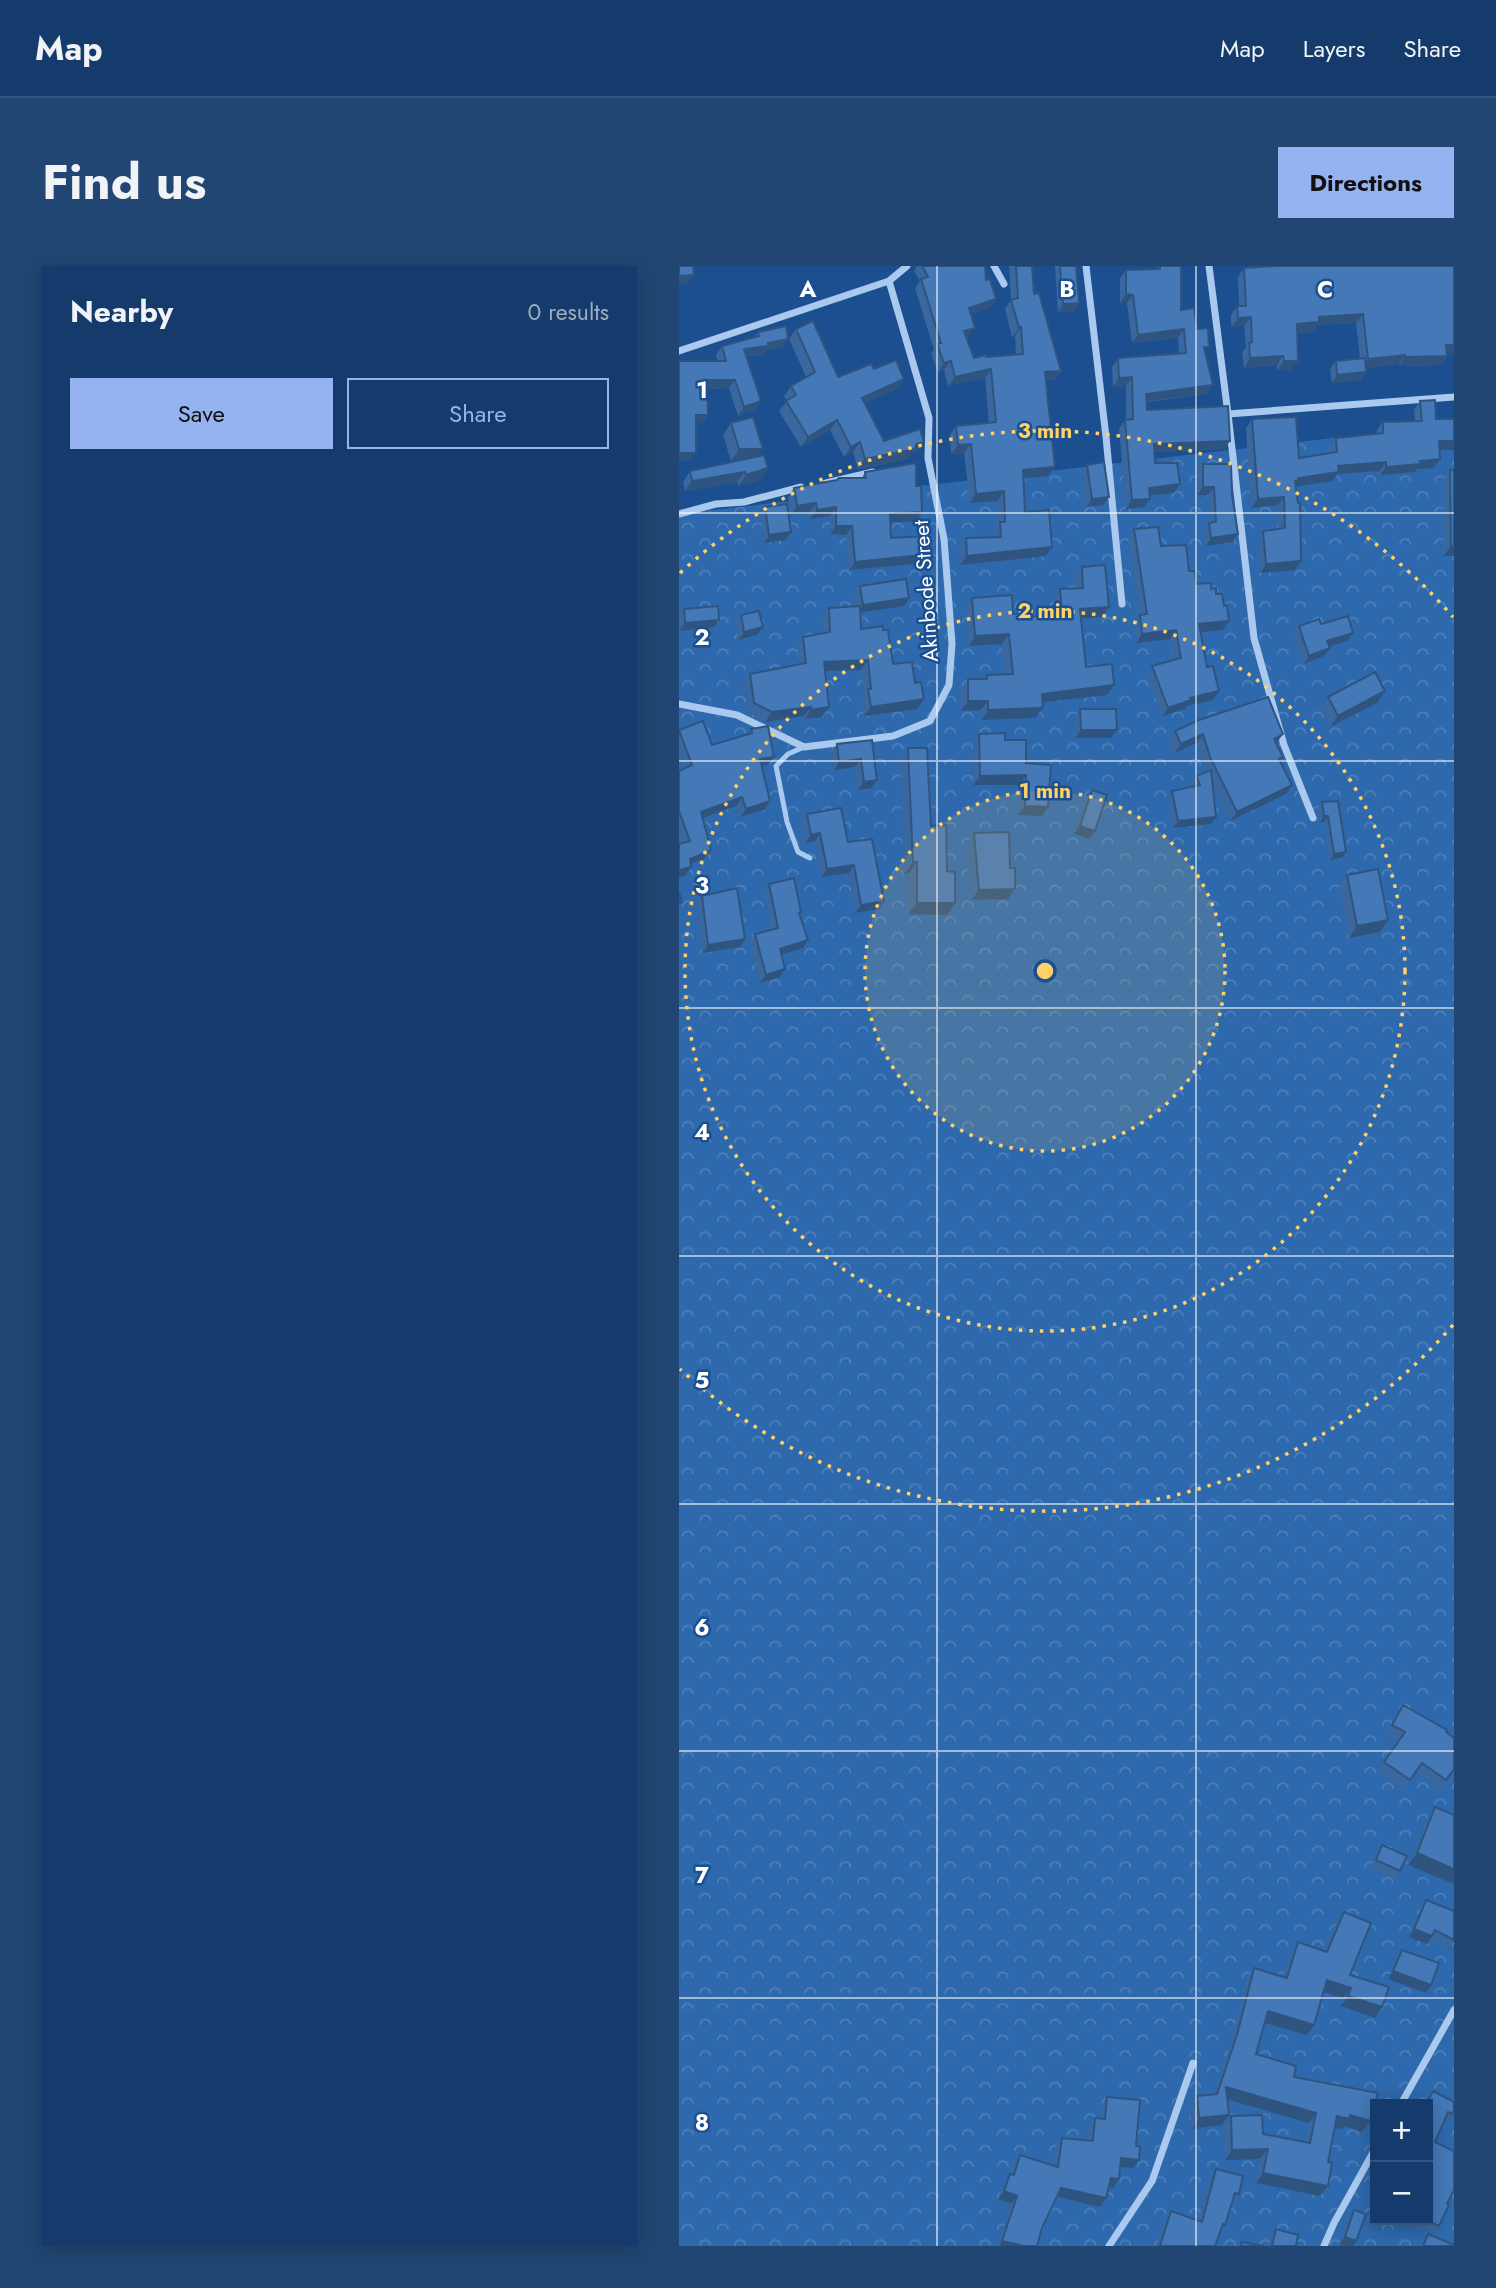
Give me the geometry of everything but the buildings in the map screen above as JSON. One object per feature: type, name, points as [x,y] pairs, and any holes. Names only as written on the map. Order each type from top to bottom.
[{"type":"street","points":[[679,351],[889,281],[907,266]]},
{"type":"street","points":[[994,266],[1004,284]]},
{"type":"street","points":[[1086,266],[1122,604]]},
{"type":"street","points":[[1209,266],[1254,638],[1284,745],[1313,818]]},
{"type":"street","name":"Akinbode Street","points":[[804,747],[893,736],[930,721],[949,685],[952,644],[943,539],[928,458],[929,418],[889,281]]},
{"type":"street","points":[[1228,414],[1454,397]]},
{"type":"street","points":[[919,462],[928,458]]},
{"type":"street","points":[[822,484],[877,471]]},
{"type":"street","points":[[679,514],[716,504],[744,502],[812,486]]},
{"type":"street","points":[[679,704],[737,715],[804,747]]},
{"type":"street","points":[[1404,2099],[1454,2010]]},
{"type":"street","points":[[1109,2246],[1152,2181],[1193,2063]]},
{"type":"street","points":[[1324,2246],[1334,2222],[1370,2158]]},
{"type":"lane","points":[[804,747],[788,754],[776,766],[787,822],[798,852],[810,858]]},
{"type":"green space","points":[[1454,424],[1454,2246],[679,2246],[679,514]]}]
